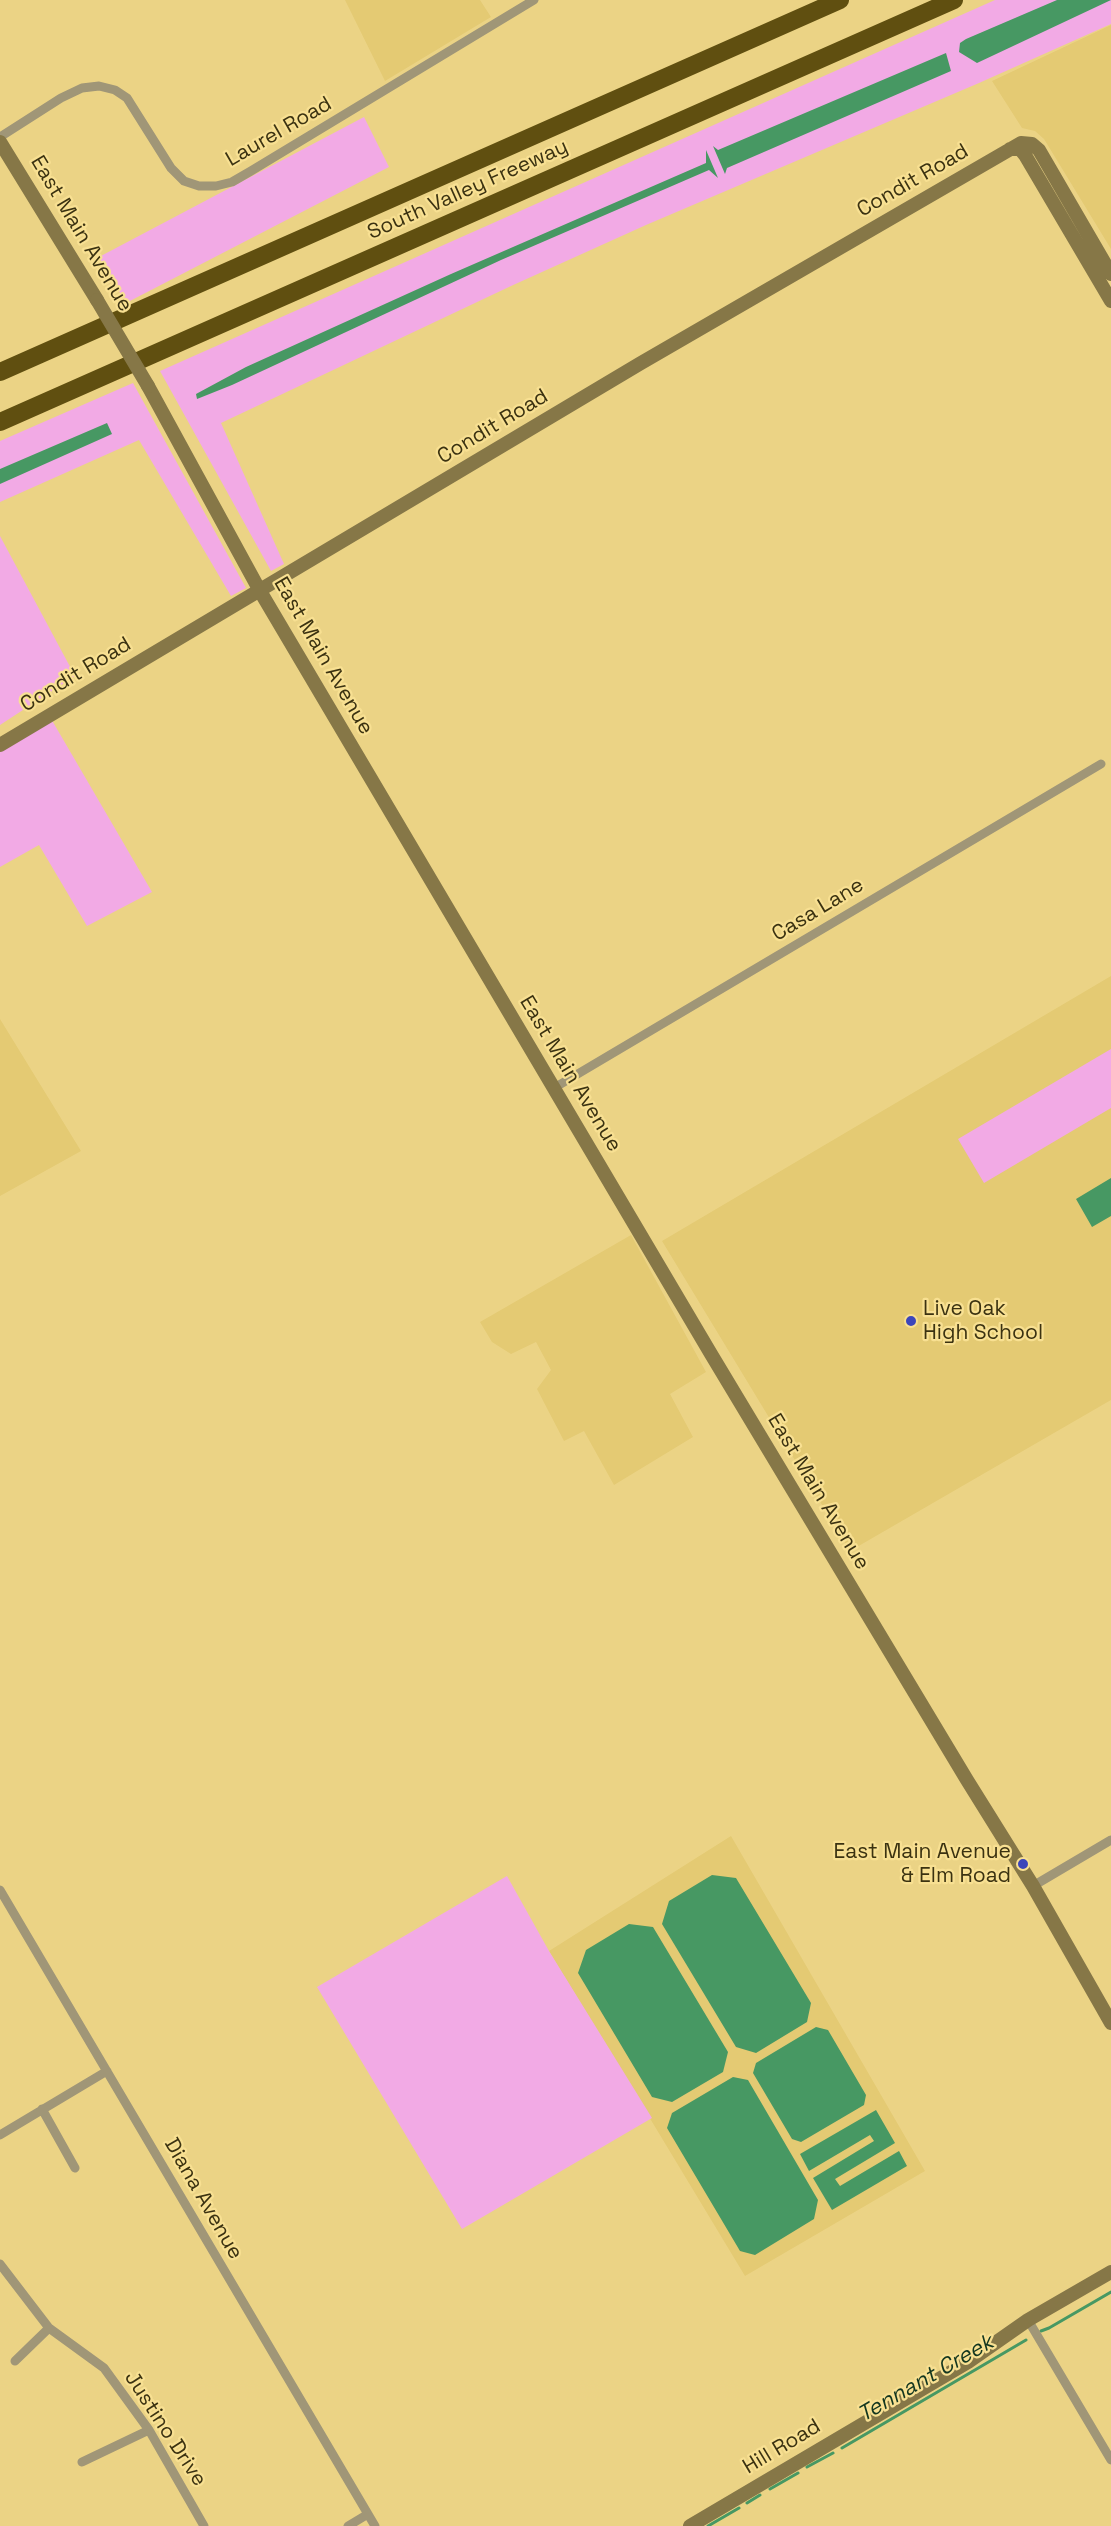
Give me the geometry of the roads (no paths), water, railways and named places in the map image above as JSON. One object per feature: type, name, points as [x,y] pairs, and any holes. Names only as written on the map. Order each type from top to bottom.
[{"type":"highway","name":"South Valley Freeway","points":[[0,372],[840,0]]},
{"type":"highway","name":"South Valley Freeway","points":[[0,422],[954,0]]},
{"type":"street","name":"Laurel Road","points":[[0,137],[61,98],[82,88],[99,86],[115,90],[127,98],[171,168],[184,181],[199,186],[216,186],[232,182],[534,0]]},
{"type":"street","name":"East Main Avenue","points":[[0,142],[148,386],[260,591],[875,1629],[1033,1886],[1111,2023]]},
{"type":"street","points":[[1010,149],[1021,143],[1032,144],[1039,150],[1111,273]]},
{"type":"street","points":[[1010,149],[1020,149],[1025,155],[1111,301]]},
{"type":"street","name":"Condit Road","points":[[0,745],[641,363],[1010,149]]},
{"type":"street","name":"Casa Lane","points":[[554,1088],[1101,764]]},
{"type":"street","points":[[1033,1886],[1111,1840]]},
{"type":"street","name":"Diana Avenue","points":[[0,1890],[375,2526]]},
{"type":"street","points":[[0,2135],[107,2071]]},
{"type":"street","points":[[42,2109],[75,2168]]},
{"type":"street","name":"Justino Drive","points":[[0,2264],[49,2328],[104,2368],[150,2430],[204,2526]]},
{"type":"street","name":"Hill Road","points":[[690,2526],[968,2362],[1028,2320],[1111,2272]]},
{"type":"street","points":[[1028,2320],[1111,2460]]},
{"type":"street","points":[[15,2361],[49,2328]]},
{"type":"street","points":[[82,2462],[150,2430]]},
{"type":"street","points":[[348,2526],[368,2514]]},
{"type":"waterway","name":"Tennant Creek","points":[[1041,2331],[1111,2292]]},
{"type":"waterway","name":"Tennant Creek","points":[[842,2448],[1026,2340]]},
{"type":"waterway","name":"Tennant Creek","points":[[807,2467],[833,2453]]},
{"type":"waterway","name":"Tennant Creek","points":[[770,2489],[798,2473]]},
{"type":"waterway","name":"Tennant Creek","points":[[747,2503],[760,2495]]},
{"type":"waterway","name":"Tennant Creek","points":[[708,2526],[739,2508]]},
{"type":"place","name":"Live Oak High School","points":[[911,1321]]},
{"type":"place","name":"East Main Avenue & Elm Road","points":[[1023,1864]]}]
